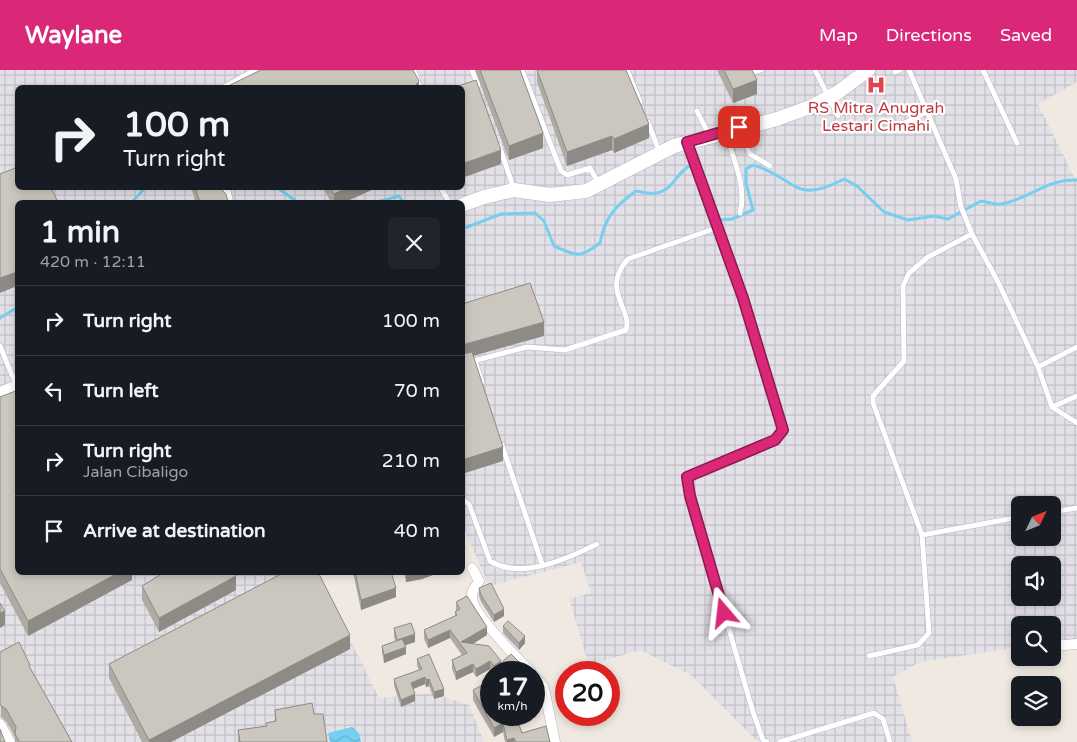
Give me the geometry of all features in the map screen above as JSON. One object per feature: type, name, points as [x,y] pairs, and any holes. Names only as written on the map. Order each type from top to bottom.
[{"type":"main road","points":[[465,204],[484,196],[514,190],[565,194],[586,191],[660,152],[709,135],[796,113],[829,98],[868,70]]},
{"type":"main road","points":[[0,394],[15,388]]},
{"type":"street","points":[[472,568],[479,580],[472,592],[471,600],[495,635],[520,661]]},
{"type":"street","points":[[1061,645],[1077,644]]},
{"type":"street","points":[[545,693],[554,742]]},
{"type":"street","points":[[0,724],[10,742]]},
{"type":"lane","points":[[228,85],[255,70]]},
{"type":"lane","points":[[414,70],[419,85]]},
{"type":"lane","points":[[472,70],[478,88]]},
{"type":"lane","points":[[522,70],[561,171],[567,175],[590,168],[600,185]]},
{"type":"lane","points":[[627,70],[660,152]]},
{"type":"lane","points":[[750,70],[755,72],[761,70]]},
{"type":"lane","points":[[815,70],[838,116]]},
{"type":"lane","points":[[909,70],[956,179],[963,213],[1038,366],[1052,407],[1077,423]]},
{"type":"lane","points":[[983,70],[1017,143]]},
{"type":"lane","points":[[697,111],[709,135]]},
{"type":"lane","points":[[905,123],[928,112]]},
{"type":"lane","points":[[739,127],[750,154],[770,166]]},
{"type":"lane","points":[[725,131],[740,180],[742,204],[740,213]]},
{"type":"lane","points":[[497,140],[514,190]]},
{"type":"lane","points":[[687,142],[718,227],[783,430],[775,440],[690,474],[686,481],[753,712],[763,740],[767,742]]},
{"type":"lane","points":[[465,363],[527,347],[565,350],[626,330],[627,324],[616,292],[621,266],[628,259],[718,227]]},
{"type":"lane","points":[[870,656],[918,645],[929,633],[922,535],[896,468],[872,396],[904,361],[903,286],[908,273],[928,258],[972,234]]},
{"type":"lane","points":[[0,346],[15,382]]},
{"type":"lane","points":[[1038,366],[1077,347]]},
{"type":"lane","points":[[475,361],[484,387]]},
{"type":"lane","points":[[1052,407],[1077,396]]},
{"type":"lane","points":[[501,441],[542,564]]},
{"type":"lane","points":[[465,502],[468,504],[490,561],[498,566],[526,568],[581,552],[596,544]]},
{"type":"lane","points":[[1061,511],[1077,508]]},
{"type":"lane","points":[[922,535],[1011,519]]},
{"type":"lane","points":[[780,742],[874,712],[883,719],[890,742]]},
{"type":"shaded area","points":[[0,70],[1077,70],[1077,82],[1038,104],[1077,183],[1077,639],[1061,641],[1061,616],[1011,616],[1011,648],[920,662],[893,677],[912,742],[758,742],[691,675],[640,650],[603,661],[588,661],[569,599],[591,593],[581,562],[489,586],[465,531],[465,200],[15,200],[15,575],[318,575],[379,698],[432,693],[469,705],[484,742],[0,742]]},
{"type":"water","points":[[352,727],[359,733],[361,742],[330,742],[328,733]]},
{"type":"building","points":[[261,70],[413,70],[419,81],[416,85],[230,85]]},
{"type":"building","points":[[480,70],[520,70],[543,133],[509,146]]},
{"type":"building","points":[[537,70],[626,70],[649,124],[614,139],[612,136],[567,152]]},
{"type":"building","points":[[724,70],[752,70],[757,80],[733,89]]},
{"type":"building","points":[[476,80],[501,150],[465,163],[465,85],[461,85]]},
{"type":"building","points":[[15,168],[15,190],[52,190],[57,200],[15,200],[15,273],[0,278],[0,174]]},
{"type":"building","points":[[196,190],[222,190],[226,194],[228,200],[199,200]]},
{"type":"building","points":[[331,190],[343,190],[334,194]]},
{"type":"building","points":[[530,283],[544,322],[465,344],[465,303]]},
{"type":"building","points":[[472,352],[503,447],[465,459],[465,353]]},
{"type":"building","points":[[15,391],[15,575],[114,575],[28,621],[0,569],[0,397]]},
{"type":"building","points":[[160,575],[236,576],[159,618],[142,586]]},
{"type":"building","points":[[279,575],[320,575],[350,635],[149,740],[109,664]]},
{"type":"building","points":[[356,575],[392,575],[396,588],[361,600]]},
{"type":"building","points":[[491,583],[504,609],[494,615],[481,595],[479,588]]},
{"type":"building","points":[[467,596],[487,627],[461,642],[489,646],[501,661],[480,661],[480,667],[476,669],[473,664],[456,672],[452,660],[467,653],[450,630],[428,640],[424,630],[457,615],[455,612],[460,609],[456,602]]},
{"type":"building","points":[[0,603],[5,611],[0,613]]},
{"type":"building","points":[[508,621],[525,636],[519,643],[503,626]]},
{"type":"building","points":[[411,623],[415,634],[397,640],[394,628]]},
{"type":"building","points":[[402,639],[406,647],[384,655],[382,646]]},
{"type":"building","points":[[19,642],[29,666],[72,742],[20,742],[15,734],[16,727],[6,709],[0,705],[0,652]]},
{"type":"building","points":[[429,654],[444,689],[434,692],[429,679],[426,680],[425,677],[411,683],[415,694],[401,700],[394,679],[422,669],[417,659]]},
{"type":"building","points":[[511,654],[518,661],[503,661]]},
{"type":"building","points":[[480,686],[480,703],[473,690]]},
{"type":"building","points":[[312,703],[314,714],[323,714],[327,742],[240,742],[238,730],[267,726],[266,723],[276,721],[275,710]]},
{"type":"building","points":[[504,726],[519,726],[522,733],[546,726],[550,742],[516,742],[514,738],[507,740]]},
{"type":"building","points":[[0,729],[5,742],[0,742]]},
{"type":"waterway","points":[[465,228],[501,214],[535,213],[544,221],[554,246],[573,254],[582,254],[600,243],[608,219],[629,196],[636,191],[651,193],[662,191],[688,167],[693,165],[695,168]]},
{"type":"waterway","points":[[716,215],[719,220],[732,219],[753,210],[746,183],[746,169],[753,165],[767,170],[804,190],[827,187],[844,179],[857,186],[884,212],[908,220],[934,216],[948,219],[981,201],[994,204],[1011,202],[1057,182],[1077,180]]},
{"type":"waterway","points":[[134,200],[143,190]]},
{"type":"waterway","points":[[281,190],[294,200]]},
{"type":"waterway","points":[[384,200],[399,196],[402,200]]},
{"type":"waterway","points":[[0,318],[15,309]]},
{"type":"place","name":"RS Mitra Anugrah Lestari Cimahi","points":[[876,85]]},
{"type":"route","points":[[724,613],[690,496],[686,481],[687,477],[690,474],[775,440],[781,436],[783,430],[743,298],[687,142],[739,127]]}]
